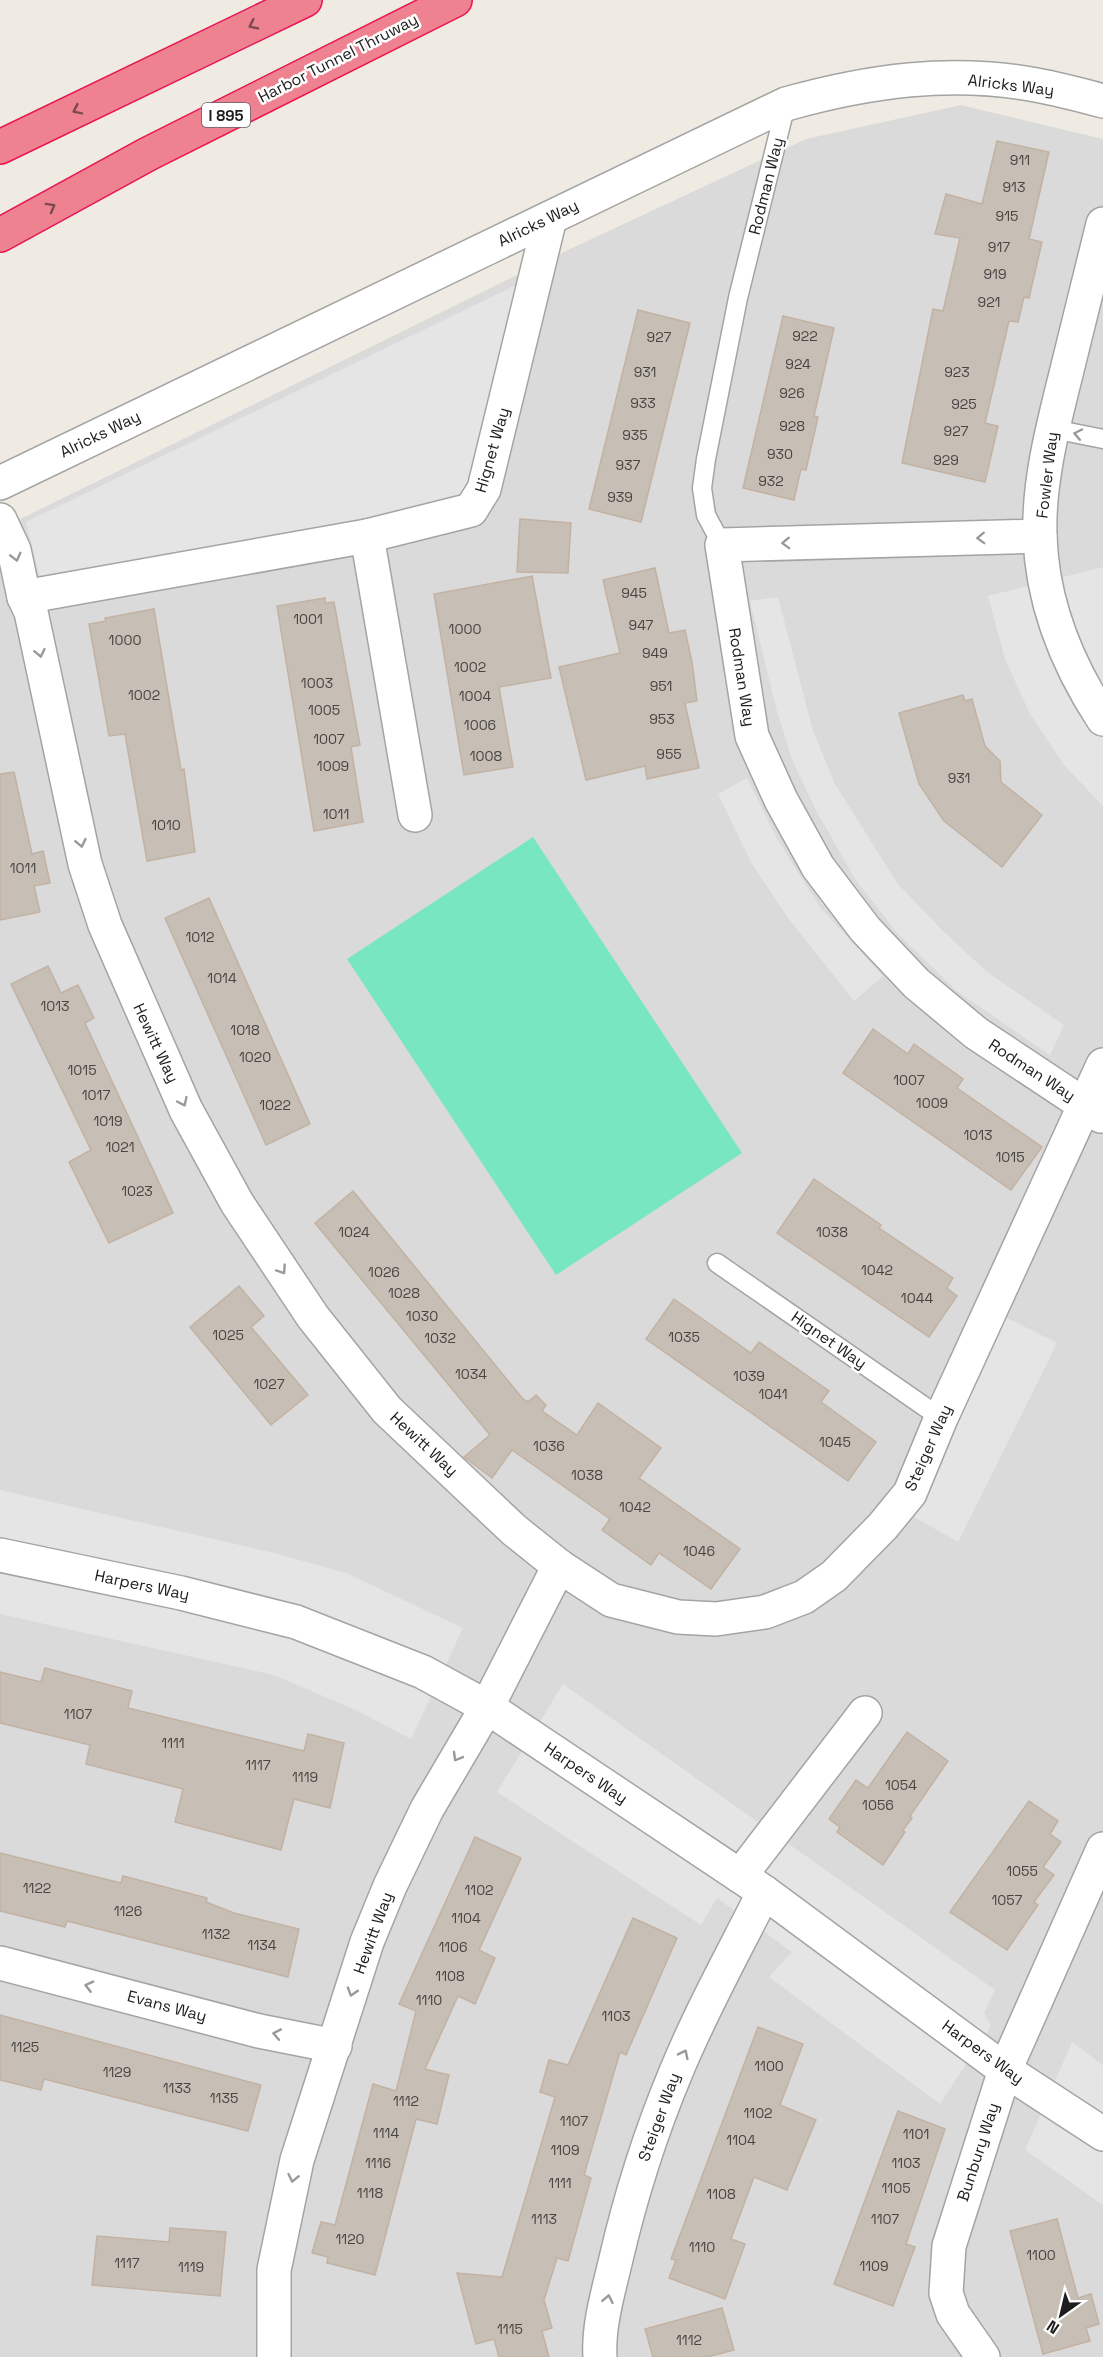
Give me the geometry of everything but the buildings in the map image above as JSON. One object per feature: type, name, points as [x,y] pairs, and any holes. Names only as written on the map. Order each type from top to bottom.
[{"type":"highway","points":[[0,147],[306,0]]},
{"type":"highway","name":"Harbor Tunnel Thruway","points":[[0,235],[148,154],[454,0]]},
{"type":"street","name":"Alricks Way","points":[[0,483],[786,104],[846,87],[904,79],[950,78],[1035,84],[1103,101]]},
{"type":"street","name":"Hignet Way","points":[[24,597],[367,536],[471,510],[484,489],[550,218]]},
{"type":"street","name":"Fowler Way","points":[[1103,224],[1053,429],[1040,536],[1048,600],[1059,637],[1079,682],[1103,719]]},
{"type":"street","name":"Hewitt Way","points":[[0,520],[14,550],[24,597],[31,612],[85,864],[105,925],[186,1110],[226,1182],[313,1317],[387,1410],[514,1530],[559,1566],[486,1707],[427,1809],[390,1886],[367,1942],[297,2160],[274,2270],[274,2357]]},
{"type":"street","points":[[367,536],[415,815]]},
{"type":"street","points":[[722,545],[1040,536]]},
{"type":"street","name":"Rodman Way","points":[[722,545],[752,736],[781,800],[818,867],[865,929],[916,983],[976,1033],[1094,1111]]},
{"type":"street","name":"Steiger Way","points":[[559,1566],[610,1600],[678,1617],[716,1619],[765,1612],[804,1597],[834,1576],[883,1526],[910,1493],[941,1418],[1094,1111],[1103,1065]]},
{"type":"street","name":"Harpers Way","points":[[0,1556],[182,1593],[296,1622],[423,1672],[486,1707],[752,1884],[1005,2070],[1103,2134]]},
{"type":"street","name":"Steiger Way","points":[[600,2357],[599,2343],[626,2215],[650,2137],[752,1884],[865,1713]]},
{"type":"street","name":"Bunbury Way","points":[[983,2357],[970,2342],[953,2314],[946,2293],[949,2246],[1005,2070],[1103,1849]]},
{"type":"street","name":"Evans Way","points":[[0,1963],[259,2031],[335,2046]]},
{"type":"lane","name":"Rodman Way","points":[[722,545],[706,515],[702,488],[706,459],[738,298],[786,104]]},
{"type":"lane","points":[[1053,429],[1103,440]]},
{"type":"lane","name":"Hignet Way","points":[[717,1263],[941,1418]]},
{"type":"shaded area","points":[[961,105],[1103,139],[1103,2357],[0,2357],[0,529],[568,250],[806,139]]},
{"type":"shaded area","points":[[516,285],[478,464],[463,503],[40,578],[26,522]]},
{"type":"shaded area","points":[[1103,567],[1103,806],[1064,765],[1030,714],[1005,659],[988,596]]},
{"type":"shaded area","points":[[778,597],[813,731],[835,784],[897,883],[987,972],[1064,1025],[1050,1055],[958,992],[898,934],[855,879],[817,812],[793,762],[776,708],[750,601]]},
{"type":"shaded area","points":[[747,778],[777,839],[820,907],[883,976],[854,1001],[788,918],[752,864],[718,794]]},
{"type":"shaded area","points":[[991,1310],[1057,1343],[958,1542],[898,1508]]},
{"type":"shaded area","points":[[0,1490],[274,1553],[346,1573],[463,1628],[411,1739],[358,1711],[274,1675],[0,1614]]},
{"type":"shaded area","points":[[563,1684],[995,1990],[984,2013],[991,2026],[940,2104],[769,1977],[792,1952],[717,1898],[701,1925],[497,1792]]},
{"type":"shaded area","points":[[1072,2042],[1103,2065],[1103,2205],[1025,2150]]},
{"type":"green space","points":[[533,837],[742,1153],[556,1275],[347,959]]}]
